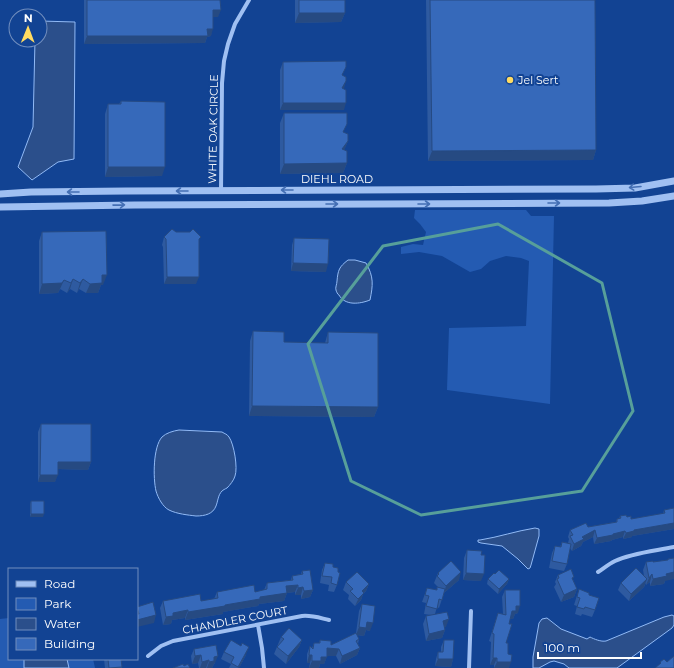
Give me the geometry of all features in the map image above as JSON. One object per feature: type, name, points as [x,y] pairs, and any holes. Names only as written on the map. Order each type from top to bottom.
[{"type":"street","name":"WHITE OAK CIRCLE","points":[[221,191],[222,83],[224,61],[235,24],[249,0]]},
{"type":"street","name":"DIEHL ROAD","points":[[0,194],[31,192],[596,189],[635,188],[674,181]]},
{"type":"street","points":[[0,207],[609,203],[642,201],[674,196]]},
{"type":"street","points":[[598,572],[613,562],[628,556],[674,548]]},
{"type":"street","points":[[469,668],[471,611]]},
{"type":"street","name":"CHANDLER COURT","points":[[148,656],[161,646],[173,641],[308,616],[329,620]]},
{"type":"street","points":[[258,625],[264,668]]},
{"type":"highlighted area","points":[[498,224],[602,283],[633,411],[582,491],[421,515],[351,481],[308,344],[383,246]]},
{"type":"green space","points":[[415,210],[526,210],[531,216],[554,216],[550,404],[447,390],[449,328],[526,326],[529,261],[521,258],[506,256],[490,261],[481,269],[470,272],[442,256],[419,252],[401,254],[401,247],[413,244],[423,245],[426,232],[414,218]]},
{"type":"green space","points":[[8,618],[8,660],[93,660],[95,668],[0,668],[0,619]]},
{"type":"water","points":[[48,21],[75,22],[74,159],[58,162],[32,180],[18,167],[33,127],[35,48],[48,48]]},
{"type":"water","points":[[348,260],[366,263],[372,281],[370,300],[353,303],[345,301],[337,293],[336,288],[339,271]]},
{"type":"water","points":[[179,430],[222,432],[231,440],[236,462],[236,472],[232,482],[222,491],[215,509],[211,513],[196,516],[169,510],[161,502],[156,491],[154,463],[159,442],[166,434]]},
{"type":"water","points":[[535,528],[539,529],[539,536],[530,568],[528,569],[502,546],[478,542],[478,540]]},
{"type":"water","points":[[672,615],[674,616],[674,625],[672,628],[617,668],[569,668],[564,664],[554,661],[539,668],[533,668],[533,657],[539,623],[542,619],[547,618],[561,629],[587,639],[590,637],[606,641]]},
{"type":"water","points":[[24,660],[67,660],[69,668],[24,668]]},
{"type":"building","points":[[87,0],[220,0],[221,10],[213,10],[213,29],[207,29],[208,36],[87,36]]},
{"type":"building","points":[[299,0],[345,0],[345,13],[299,13]]},
{"type":"building","name":"Jel Sert","points":[[430,0],[595,0],[596,150],[432,151]]},
{"type":"building","points":[[346,61],[346,67],[342,75],[346,77],[346,81],[342,88],[346,90],[346,103],[283,103],[283,62]]},
{"type":"building","points":[[121,101],[165,102],[165,167],[108,167],[108,104],[121,104]]},
{"type":"building","points":[[284,113],[347,113],[347,124],[343,132],[348,134],[348,141],[342,149],[347,151],[347,163],[284,164]]},
{"type":"building","points":[[172,229],[176,232],[190,232],[193,229],[201,237],[199,239],[199,277],[167,277],[166,239],[164,237]]},
{"type":"building","points":[[106,231],[107,275],[102,275],[102,283],[90,284],[83,279],[80,283],[73,279],[71,283],[64,280],[62,283],[42,284],[42,232]]},
{"type":"building","points":[[294,238],[329,239],[328,264],[293,263]]},
{"type":"building","points":[[253,331],[284,332],[284,342],[328,343],[328,332],[378,333],[378,407],[252,406]]},
{"type":"building","points":[[41,424],[91,424],[91,462],[58,462],[58,475],[40,475]]},
{"type":"building","points":[[31,501],[44,501],[44,514],[31,514]]},
{"type":"building","points":[[674,508],[674,523],[634,530],[626,533],[625,531],[597,538],[595,530],[582,537],[584,539],[574,544],[570,536],[573,535],[570,530],[586,523],[588,527],[617,522],[617,519],[621,518],[620,516],[631,516],[631,519],[665,513],[664,510]]},
{"type":"building","points":[[562,542],[571,544],[567,564],[552,561],[555,546],[561,547]]},
{"type":"building","points":[[467,550],[482,551],[481,555],[485,555],[484,574],[466,573]]},
{"type":"building","points":[[674,558],[674,572],[666,574],[667,576],[653,579],[652,574],[649,578],[646,562]]},
{"type":"building","points":[[451,561],[461,572],[446,586],[437,576],[439,574],[438,573]]},
{"type":"building","points":[[325,563],[333,564],[333,567],[338,568],[338,572],[340,573],[337,585],[331,583],[332,577],[322,576]]},
{"type":"building","points":[[636,568],[647,579],[631,594],[621,583]]},
{"type":"building","points":[[571,569],[574,577],[572,578],[577,589],[564,595],[557,579],[559,578],[558,575]]},
{"type":"building","points":[[310,570],[313,590],[304,591],[303,587],[298,588],[298,585],[286,586],[287,593],[260,597],[260,599],[225,606],[188,612],[188,610],[173,613],[173,616],[166,617],[163,601],[200,594],[201,601],[218,598],[217,592],[254,585],[255,592],[267,589],[267,583],[293,580],[292,576],[303,574],[302,571]]},
{"type":"building","points":[[499,570],[509,579],[499,589],[488,579]]},
{"type":"building","points":[[357,572],[369,584],[362,591],[364,593],[358,599],[350,591],[353,589],[346,582]]},
{"type":"building","points":[[437,587],[445,589],[442,600],[439,599],[437,609],[426,606],[429,596],[425,595],[427,588],[437,590]]},
{"type":"building","points":[[579,589],[589,593],[589,595],[599,598],[595,610],[585,607],[584,609],[577,607],[580,598],[577,597]]},
{"type":"building","points":[[505,590],[520,590],[520,606],[516,606],[516,611],[512,611],[509,624],[512,624],[506,643],[508,643],[508,654],[512,655],[511,662],[497,662],[497,658],[493,658],[494,634],[492,633],[498,613],[506,615]]},
{"type":"building","points":[[153,602],[156,615],[138,620],[138,607]]},
{"type":"building","points":[[362,604],[375,606],[373,623],[367,622],[366,628],[359,627]]},
{"type":"building","points":[[447,612],[449,619],[443,621],[445,630],[429,634],[426,616]]},
{"type":"building","points":[[289,628],[302,640],[288,656],[277,647],[284,639],[281,637]]},
{"type":"building","points":[[356,633],[359,639],[356,641],[360,648],[342,656],[339,649],[327,648],[327,657],[321,657],[321,661],[312,661],[312,655],[309,655],[310,646],[313,649],[314,643],[320,643],[320,640],[331,641],[331,645]]},
{"type":"building","points":[[231,640],[241,646],[242,643],[249,647],[238,667],[231,663],[234,657],[224,652]]},
{"type":"building","points":[[444,640],[454,640],[453,659],[438,659],[438,652],[443,652]]},
{"type":"building","points":[[216,645],[218,656],[214,657],[214,661],[209,662],[209,660],[202,662],[201,655],[195,656],[194,649]]},
{"type":"building","points":[[674,656],[674,668],[655,668],[664,659],[667,662]]},
{"type":"building","points":[[108,660],[121,660],[122,667],[109,668]]},
{"type":"building","points":[[183,664],[184,666],[188,664],[190,668],[173,668]]},
{"type":"place","name":"Jel Sert","points":[[510,80]]}]
